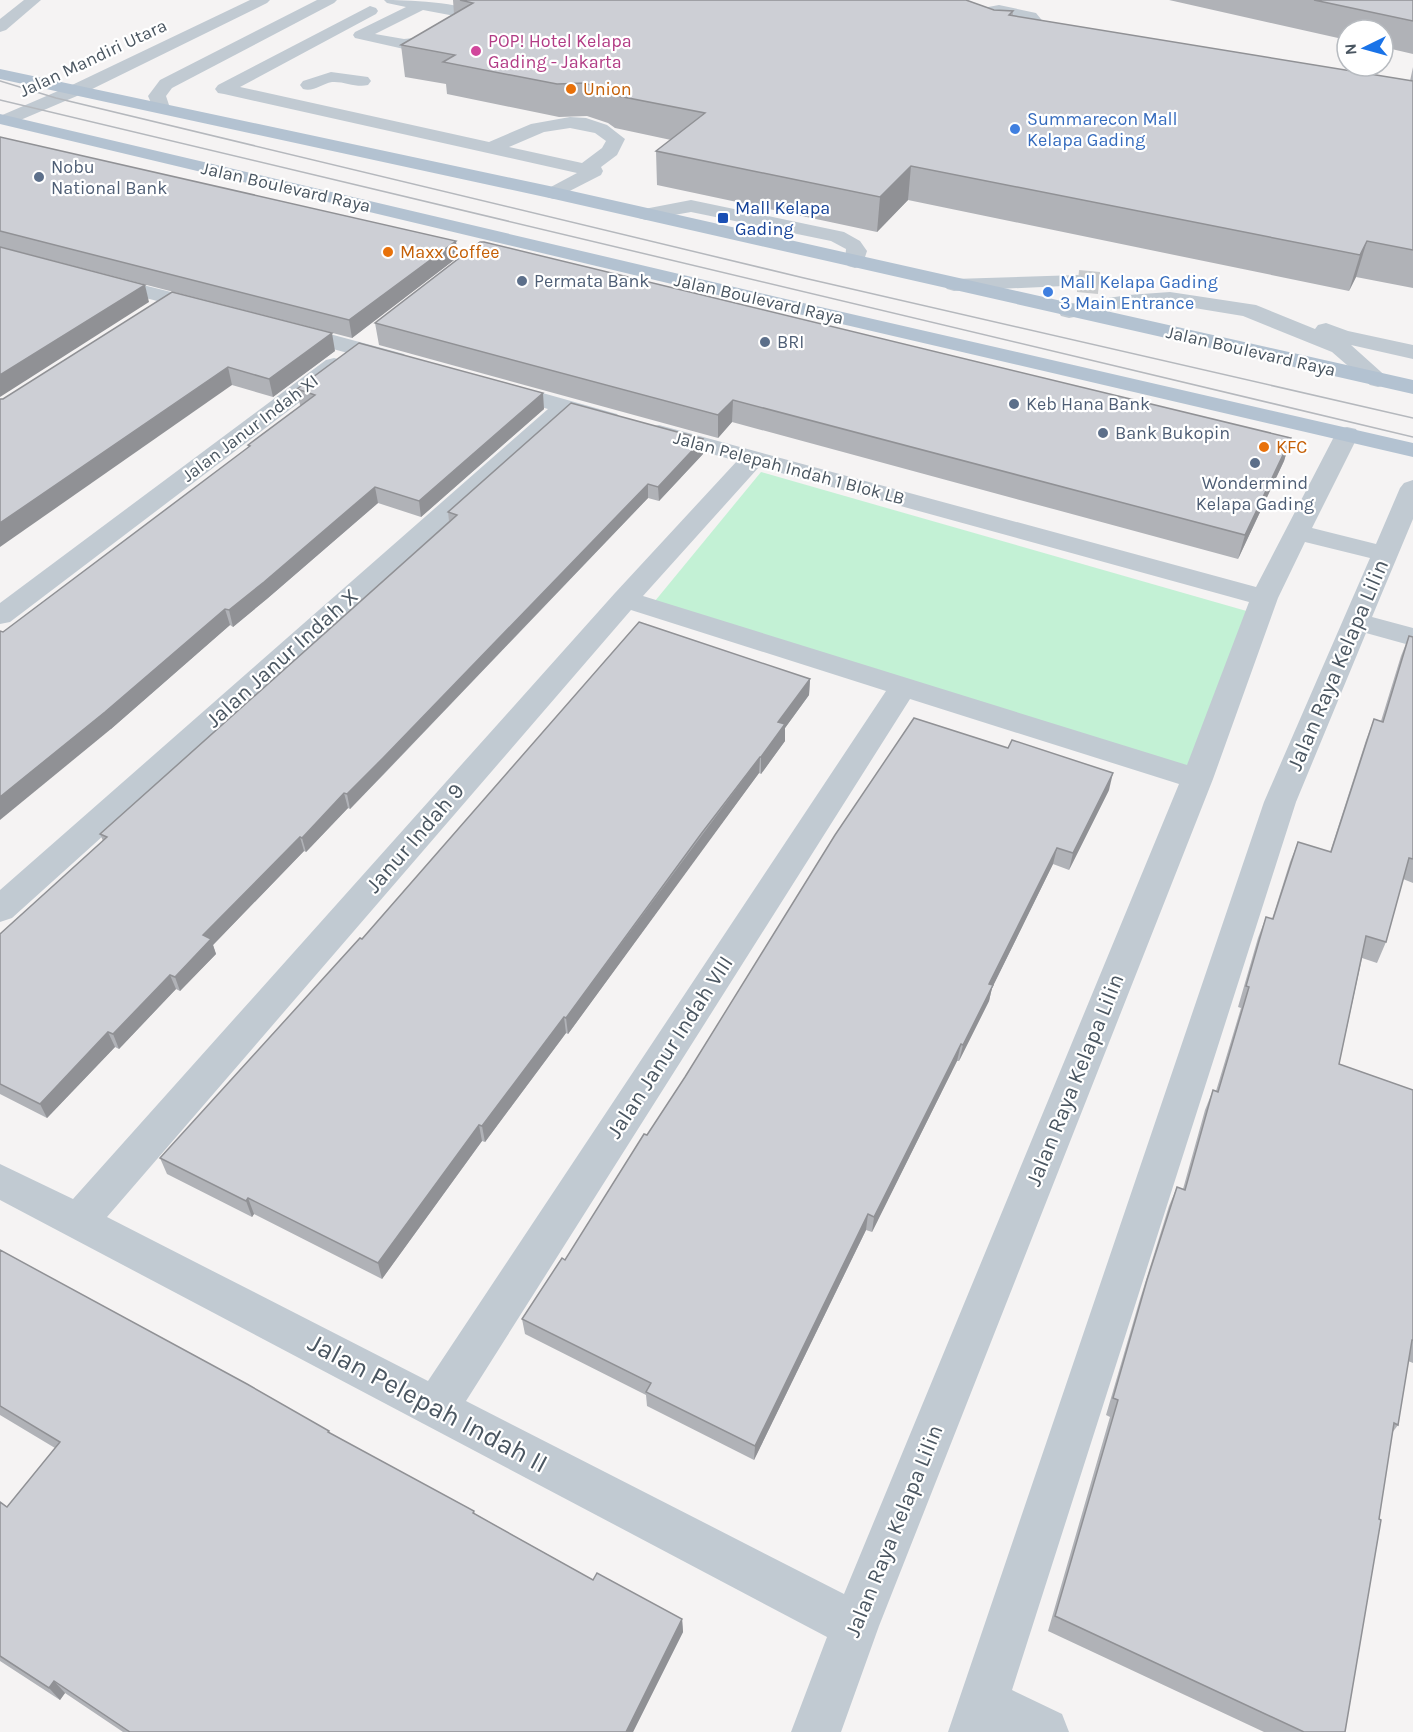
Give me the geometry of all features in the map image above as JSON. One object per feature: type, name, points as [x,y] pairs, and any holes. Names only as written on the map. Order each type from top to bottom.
[{"type":"main road","name":"Jalan Boulevard Raya","points":[[0,74],[554,193],[1413,387]]},
{"type":"main road","name":"Jalan Boulevard Raya","points":[[3,119],[499,238],[1413,450]]},
{"type":"street","points":[[0,27],[33,0]]},
{"type":"street","name":"Jalan Mandiri Utara","points":[[3,119],[78,90],[262,0]]},
{"type":"street","points":[[161,108],[157,96],[166,84],[329,0]]},
{"type":"street","points":[[420,6],[362,34],[364,38],[418,44],[470,14],[392,0],[224,89],[594,172],[554,193]]},
{"type":"street","points":[[1010,11],[1030,16],[1041,29],[1021,34],[999,35],[977,30],[966,23],[966,19],[978,13],[1010,11],[1023,0]]},
{"type":"street","points":[[265,33],[314,40]]},
{"type":"street","points":[[261,98],[331,77],[362,81]]},
{"type":"street","points":[[309,85],[345,96]]},
{"type":"street","points":[[376,105],[429,120],[462,142]]},
{"type":"street","points":[[490,148],[549,123],[570,123],[605,130],[616,139],[610,151],[586,169]]},
{"type":"street","points":[[480,251],[499,238]]},
{"type":"street","points":[[86,277],[231,315]]},
{"type":"street","points":[[954,285],[1078,281]]},
{"type":"street","points":[[1111,284],[1180,291],[1248,304],[1293,317],[1340,342],[1378,380]]},
{"type":"street","points":[[1069,311],[1170,298],[1248,310],[1340,342],[1413,352]]},
{"type":"street","points":[[144,318],[173,299]]},
{"type":"street","points":[[265,324],[366,341],[415,364]]},
{"type":"street","name":"Jalan Janur Indah XI","points":[[0,616],[366,341]]},
{"type":"street","name":"Jalan Pelepah Indah 1 Blok LB","points":[[484,384],[1264,598]]},
{"type":"street","name":"Jalan Janur Indah X","points":[[0,909],[565,407]]},
{"type":"street","name":"Jalan Raya Kelapa Lilin","points":[[816,1732],[855,1626],[1197,779],[1264,598],[1299,533],[1347,434]]},
{"type":"street","name":"Janur Indah 9","points":[[79,1221],[625,599],[754,458]]},
{"type":"street","name":"Jalan Raya Kelapa Lilin","points":[[978,1717],[1280,802],[1413,488]]},
{"type":"street","points":[[1299,533],[1385,554]]},
{"type":"street","points":[[625,599],[1197,779]]},
{"type":"street","points":[[1357,622],[1413,638]]},
{"type":"street","name":"Jalan Janur Indah VIII","points":[[437,1407],[903,687]]},
{"type":"street","name":"Jalan Pelepah Indah II","points":[[0,1181],[855,1626]]},
{"type":"street","points":[[978,1717],[1044,1732]]},
{"type":"green space","points":[[761,472],[1250,612],[1188,774],[655,601]]},
{"type":"building","name":"Summarecon Mall Kelapa Gading","points":[[460,0],[966,0],[994,10],[1013,11],[1009,15],[1335,68],[1335,78],[1395,78],[1413,81],[1413,250],[1367,241],[1360,255],[911,166],[880,197],[656,151],[705,113],[613,95],[606,90],[585,83],[557,84],[443,62],[455,55],[401,45],[473,3]]},
{"type":"building","points":[[1314,0],[1413,0],[1413,21]]},
{"type":"building","points":[[0,137],[456,241],[349,320],[0,231]]},
{"type":"building","points":[[480,242],[1291,438],[1245,535],[733,400],[718,415],[375,323]]},
{"type":"building","points":[[0,247],[145,285],[0,375]]},
{"type":"building","points":[[172,292],[332,333],[269,379],[228,367],[0,523],[0,399]]},
{"type":"building","points":[[359,343],[543,393],[419,501],[375,487],[264,582],[229,610],[225,609],[105,712],[0,797],[0,631],[3,632],[315,395],[297,389]]},
{"type":"building","points":[[571,403],[703,439],[658,487],[648,484],[383,758],[347,794],[344,793],[302,838],[300,837],[203,935],[211,939],[175,977],[170,975],[113,1034],[108,1032],[40,1104],[0,1084],[0,934],[107,837],[100,834],[457,515],[448,512]]},
{"type":"building","points":[[639,622],[810,679],[778,722],[785,724],[761,757],[701,834],[566,1018],[564,1017],[482,1126],[479,1125],[378,1263],[248,1198],[246,1201],[160,1158],[360,938],[362,939]]},
{"type":"building","points":[[1409,636],[1413,637],[1413,859],[1409,858],[1386,942],[1366,936],[1339,1064],[1413,1090],[1413,1340],[1398,1425],[1394,1423],[1379,1519],[1381,1520],[1345,1732],[1304,1732],[1055,1616],[1118,1400],[1113,1398],[1147,1280],[1177,1187],[1185,1190],[1213,1090],[1218,1092],[1249,987],[1246,986],[1266,917],[1273,919],[1298,842],[1331,852],[1374,719],[1383,722]]},
{"type":"building","points":[[914,718],[1008,748],[1012,740],[1113,773],[1073,853],[1057,848],[989,984],[993,985],[963,1045],[961,1044],[874,1217],[868,1214],[755,1446],[646,1392],[651,1383],[522,1319],[562,1258],[565,1260],[644,1134],[647,1135],[685,1077],[835,835]]},
{"type":"building","points":[[0,1250],[247,1384],[328,1432],[474,1511],[473,1513],[593,1580],[597,1573],[682,1619],[626,1732],[130,1732],[54,1681],[49,1688],[0,1656],[0,1502],[7,1507],[60,1442],[0,1406]]},
{"type":"tunnel","points":[[1078,281],[1099,283]]},
{"type":"tram line","points":[[0,81],[56,98],[804,278],[1413,418]]},
{"type":"tram line","points":[[0,100],[1413,437]]},
{"type":"place","name":"POP! Hotel Kelapa Gading - Jakarta","points":[[476,51]]},
{"type":"place","name":"Union","points":[[571,89]]},
{"type":"place","name":"Summarecon Mall Kelapa Gading","points":[[1015,129]]},
{"type":"place","name":"Nobu National Bank","points":[[39,177]]},
{"type":"place","name":"Mall Kelapa Gading","points":[[723,218]]},
{"type":"place","name":"Maxx Coffee","points":[[388,252]]},
{"type":"place","name":"Permata Bank","points":[[522,281]]},
{"type":"place","name":"Mall Kelapa Gading 3 Main Entrance","points":[[1048,292]]},
{"type":"place","name":"BRI","points":[[765,342]]},
{"type":"place","name":"Keb Hana Bank","points":[[1014,404]]},
{"type":"place","name":"Bank Bukopin","points":[[1103,433]]},
{"type":"place","name":"KFC","points":[[1264,447]]},
{"type":"place","name":"Wondermind Kelapa Gading","points":[[1255,463]]}]
